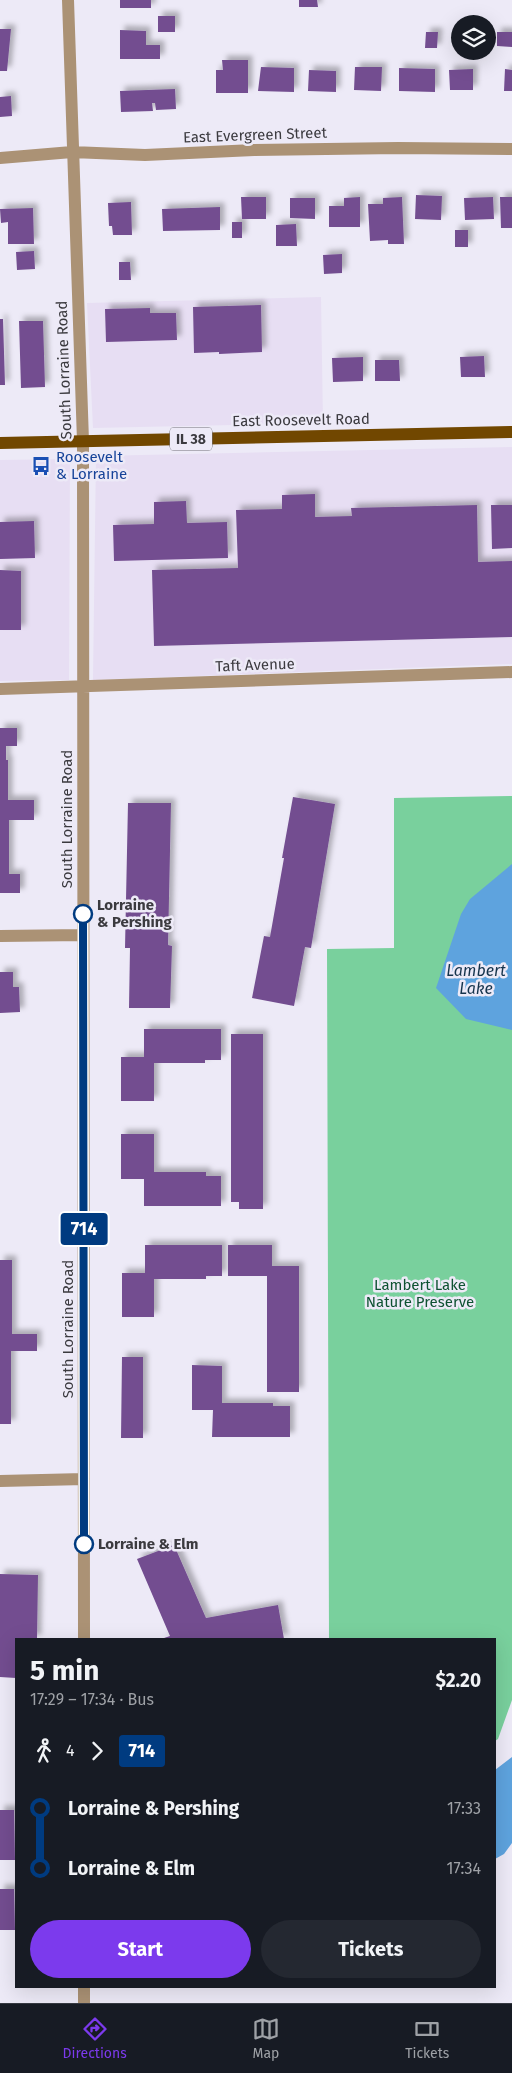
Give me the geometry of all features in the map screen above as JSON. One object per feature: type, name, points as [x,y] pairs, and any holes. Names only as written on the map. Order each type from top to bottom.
[{"type":"main road","name":"East Roosevelt Road","points":[[0,443],[512,432]]},
{"type":"street","name":"South Lorraine Road","points":[[68,0],[83,441],[84,1638]]},
{"type":"street","name":"East Evergreen Street","points":[[0,158],[72,152],[145,155],[398,148],[512,149]]},
{"type":"street","name":"Taft Avenue","points":[[0,689],[512,672]]},
{"type":"street","points":[[0,936],[83,934]]},
{"type":"street","points":[[0,1481],[84,1479]]},
{"type":"street","points":[[84,1988],[84,2003]]},
{"type":"shaded area","points":[[321,297],[323,423],[93,428],[87,303]]},
{"type":"shaded area","points":[[512,447],[512,664],[93,680],[96,456]]},
{"type":"shaded area","points":[[70,459],[69,680],[0,681],[0,460]]},
{"type":"green space","name":"Lambert Lake Nature Preserve","points":[[512,796],[512,1700],[496,1740],[496,1638],[329,1638],[327,949],[394,948],[394,798]]},
{"type":"water","name":"Lambert Lake","points":[[512,864],[512,1030],[466,1019],[436,988],[461,914],[470,899]]},
{"type":"water","points":[[512,1757],[512,1843],[504,1854],[496,1858],[496,1769]]},
{"type":"building","points":[[120,0],[151,0],[151,8],[120,8]]},
{"type":"building","points":[[299,0],[317,0],[318,7],[299,7]]},
{"type":"building","points":[[158,16],[175,16],[175,32],[158,32]]},
{"type":"building","points":[[0,29],[11,29],[7,71],[0,71]]},
{"type":"building","points":[[120,30],[146,31],[146,45],[160,45],[160,59],[120,59]]},
{"type":"building","points":[[426,32],[438,32],[437,48],[425,48]]},
{"type":"building","points":[[497,32],[512,32],[512,47],[497,46]]},
{"type":"building","points":[[222,60],[248,60],[248,93],[216,93],[216,70],[223,70]]},
{"type":"building","points":[[261,67],[294,68],[294,92],[258,91]]},
{"type":"building","points":[[355,67],[382,67],[381,91],[354,90]]},
{"type":"building","points":[[399,68],[435,69],[435,92],[399,91]]},
{"type":"building","points":[[473,69],[473,90],[450,90],[449,70]]},
{"type":"building","points":[[505,69],[512,70],[512,91],[504,91]]},
{"type":"building","points":[[309,70],[336,71],[336,92],[308,91]]},
{"type":"building","points":[[175,89],[176,109],[156,110],[155,103],[152,103],[153,111],[121,112],[120,91]]},
{"type":"building","points":[[11,96],[12,116],[0,117],[0,97]]},
{"type":"building","points":[[416,195],[442,196],[441,220],[415,219]]},
{"type":"building","points":[[241,197],[266,197],[266,219],[242,219]]},
{"type":"building","points":[[360,197],[360,227],[329,227],[329,206],[344,206],[344,198]]},
{"type":"building","points":[[402,197],[404,244],[388,244],[388,240],[370,241],[368,204],[383,204],[383,198]]},
{"type":"building","points":[[493,197],[494,219],[465,220],[464,198]]},
{"type":"building","points":[[500,197],[512,197],[512,228],[501,228]]},
{"type":"building","points":[[290,198],[315,198],[315,219],[290,218]]},
{"type":"building","points":[[131,202],[132,235],[113,235],[112,226],[109,226],[108,203]]},
{"type":"building","points":[[220,207],[220,230],[163,231],[162,209]]},
{"type":"building","points":[[33,208],[34,244],[8,244],[8,222],[1,223],[0,209]]},
{"type":"building","points":[[232,222],[242,222],[242,238],[232,238]]},
{"type":"building","points":[[296,224],[297,246],[276,246],[276,225]]},
{"type":"building","points":[[455,230],[468,230],[468,247],[455,247]]},
{"type":"building","points":[[34,251],[35,269],[17,270],[16,252]]},
{"type":"building","points":[[342,254],[342,273],[324,274],[323,255]]},
{"type":"building","points":[[119,262],[130,262],[131,280],[119,280]]},
{"type":"building","points":[[261,305],[262,352],[194,353],[193,307]]},
{"type":"building","points":[[150,308],[150,313],[176,313],[177,340],[106,342],[105,309]]},
{"type":"building","points":[[0,319],[3,319],[5,385],[0,385]]},
{"type":"building","points":[[19,321],[43,321],[45,387],[21,388]]},
{"type":"building","points":[[484,356],[485,377],[461,377],[460,357]]},
{"type":"building","points":[[363,357],[363,381],[333,382],[332,358]]},
{"type":"building","points":[[375,360],[399,360],[400,381],[375,381]]},
{"type":"building","points":[[315,494],[315,517],[352,516],[351,508],[477,505],[478,562],[512,561],[512,637],[154,646],[152,570],[238,568],[236,510],[282,509],[282,495]]},
{"type":"building","points":[[186,501],[187,523],[227,522],[228,558],[114,561],[113,525],[154,524],[154,502]]},
{"type":"building","points":[[491,505],[512,505],[512,548],[492,549]]},
{"type":"building","points":[[34,521],[35,558],[0,559],[0,522]]},
{"type":"building","points":[[0,570],[21,571],[21,630],[0,630]]},
{"type":"building","points":[[0,728],[17,728],[17,746],[6,746],[8,800],[34,800],[34,820],[9,820],[9,874],[20,874],[20,893],[0,893]]},
{"type":"building","points":[[293,797],[335,804],[311,948],[305,947],[294,1006],[252,998],[264,936],[270,937]]},
{"type":"building","points":[[128,803],[171,803],[168,945],[172,946],[170,1008],[129,1008],[130,948],[125,948]]},
{"type":"building","points":[[0,972],[13,972],[13,987],[19,987],[20,1012],[0,1013]]},
{"type":"building","points":[[144,1029],[221,1029],[221,1060],[205,1060],[205,1063],[154,1063],[154,1101],[121,1101],[121,1057],[144,1057]]},
{"type":"building","points":[[231,1034],[263,1034],[263,1209],[239,1209],[239,1202],[231,1202]]},
{"type":"building","points":[[121,1134],[154,1134],[154,1172],[206,1172],[206,1176],[221,1176],[221,1206],[144,1206],[144,1179],[121,1179]]},
{"type":"building","points":[[145,1245],[222,1245],[222,1276],[206,1276],[206,1279],[154,1279],[154,1317],[122,1317],[122,1273],[145,1273]]},
{"type":"building","points":[[228,1245],[272,1245],[272,1266],[299,1266],[299,1392],[267,1392],[267,1276],[228,1276]]},
{"type":"building","points":[[0,1260],[12,1260],[12,1334],[37,1334],[37,1351],[11,1351],[11,1424],[0,1424]]},
{"type":"building","points":[[122,1357],[143,1357],[143,1438],[121,1438]]},
{"type":"building","points":[[192,1365],[222,1366],[222,1403],[273,1403],[273,1406],[290,1406],[290,1437],[212,1437],[213,1410],[192,1410]]},
{"type":"building","points":[[174,1545],[206,1618],[278,1605],[284,1638],[164,1638],[170,1636],[137,1559]]},
{"type":"building","points":[[0,1574],[38,1575],[37,1638],[15,1638],[15,1678],[0,1677]]},
{"type":"building","points":[[0,1810],[14,1810],[15,1860],[0,1860]]},
{"type":"building","points":[[0,1889],[14,1889],[15,1930],[0,1930]]},
{"type":"bus line","name":"714","points":[[83,914],[84,1544]]},
{"type":"place","name":"Roosevelt & Lorraine","points":[[41,466]]},
{"type":"place","name":"Lorraine & Pershing","points":[[83,914]]},
{"type":"place","name":"Lorraine & Elm","points":[[84,1544]]}]
